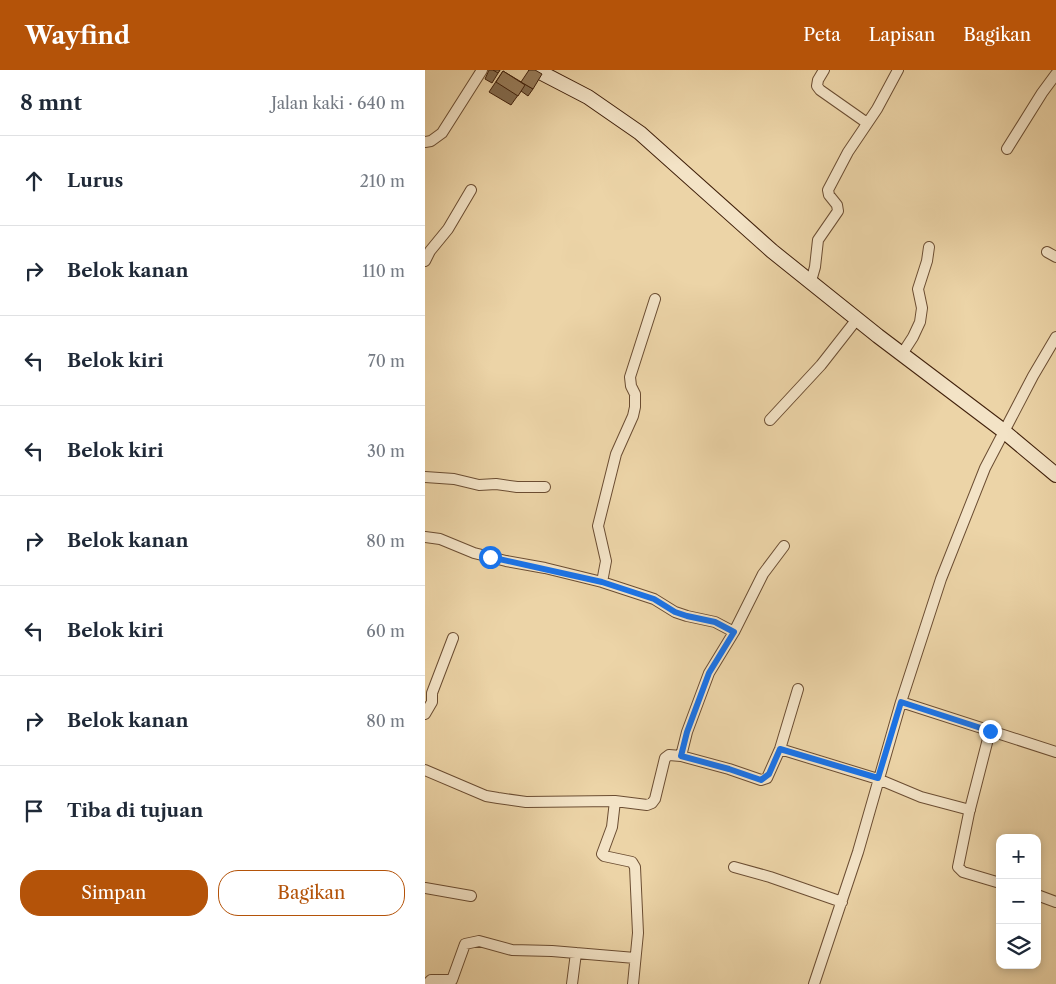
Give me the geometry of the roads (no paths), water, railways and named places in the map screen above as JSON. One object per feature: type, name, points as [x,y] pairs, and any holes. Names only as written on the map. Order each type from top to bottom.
[{"type":"main road","points":[[536,70],[587,98],[640,133],[772,251],[1056,475]]},
{"type":"street","points":[[425,142],[431,141],[441,133],[482,70]]},
{"type":"street","points":[[824,70],[818,80],[817,86],[820,90],[867,123]]},
{"type":"street","points":[[811,281],[819,240],[837,211],[837,205],[828,190],[848,152],[877,109],[898,70]]},
{"type":"street","points":[[1007,149],[1056,74]]},
{"type":"street","points":[[425,261],[448,230],[471,190]]},
{"type":"street","points":[[901,354],[913,338],[920,322],[922,308],[918,288],[927,261],[929,247]]},
{"type":"street","points":[[602,582],[606,562],[598,526],[616,454],[633,416],[635,394],[631,386],[630,377],[655,299]]},
{"type":"street","points":[[770,420],[821,365],[857,319]]},
{"type":"street","points":[[814,984],[858,852],[901,702],[941,579],[963,520],[985,468],[1033,376],[1056,337]]},
{"type":"street","points":[[425,477],[454,479],[479,485],[496,484],[545,488]]},
{"type":"street","points":[[425,537],[440,539],[467,550],[498,559],[602,582],[654,599],[675,612],[715,622],[734,632]]},
{"type":"street","points":[[681,756],[687,732],[709,673],[734,632],[763,574],[783,546]]},
{"type":"street","points":[[425,714],[432,702],[432,693],[453,638]]},
{"type":"street","points":[[425,770],[486,796],[549,802],[615,801],[652,803],[655,799],[665,758],[669,755],[681,756],[729,769],[761,780],[769,774],[780,749],[798,689]]},
{"type":"street","points":[[901,702],[1056,752]]},
{"type":"street","points":[[990,731],[958,862],[959,870],[996,882]]},
{"type":"street","points":[[780,749],[878,778],[921,796],[970,810]]},
{"type":"street","points":[[615,801],[612,827],[602,854],[632,862],[635,867],[637,933],[633,984]]},
{"type":"street","points":[[734,868],[770,877],[841,902]]},
{"type":"street","points":[[425,888],[471,896]]},
{"type":"street","points":[[1041,896],[1056,902]]},
{"type":"street","points":[[427,984],[431,980],[453,980],[465,944],[475,941],[512,950],[635,958]]},
{"type":"street","points":[[572,984],[576,953]]}]
